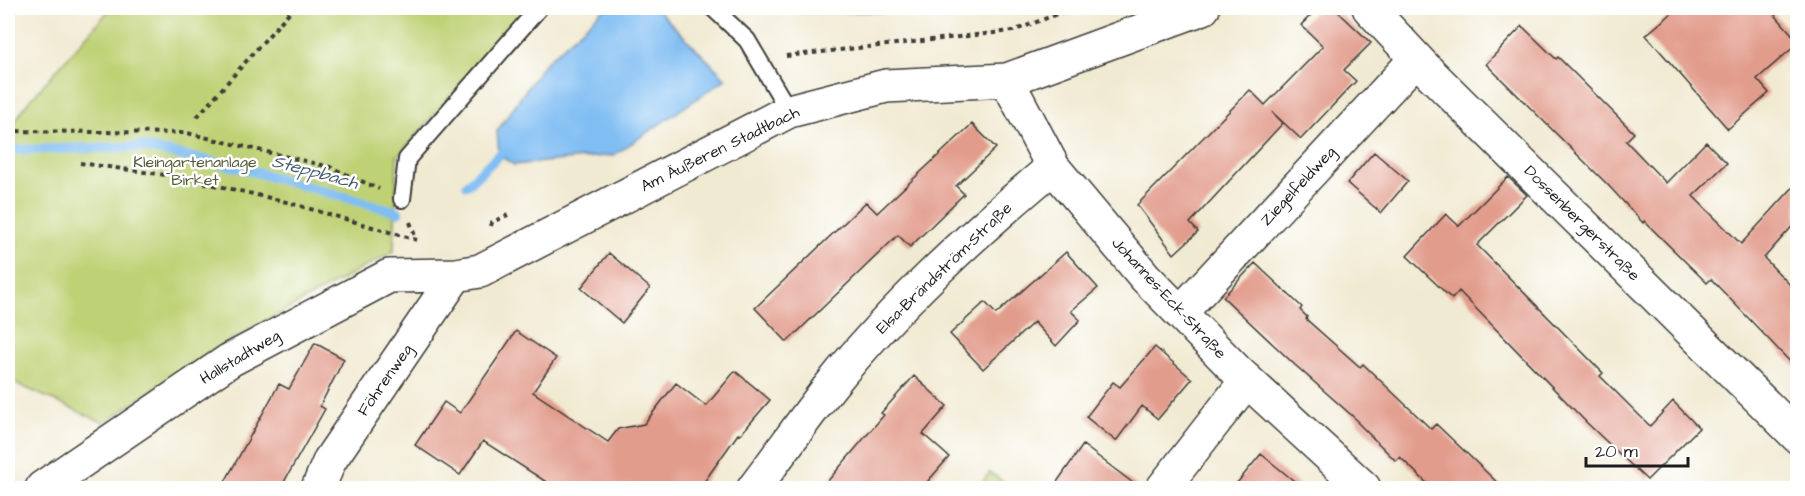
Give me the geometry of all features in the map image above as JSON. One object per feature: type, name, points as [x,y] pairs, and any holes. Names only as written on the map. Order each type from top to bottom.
[{"type":"street","name":"Am Äußeren Stadtbach","points":[[456,274],[480,271],[789,111],[886,86],[1007,80],[1203,8]]},
{"type":"street","name":"Dossenbergerstraße","points":[[1369,8],[1416,59],[1797,437]]},
{"type":"street","name":"Ziegelfeldweg","points":[[1180,313],[1416,59]]},
{"type":"street","name":"Johannes-Eck-Straße","points":[[1007,80],[1053,167],[1145,277],[1247,380],[1364,489]]},
{"type":"street","name":"Elsa-Brändström-Straße","points":[[754,489],[831,385],[901,306],[1009,204],[1053,167]]},
{"type":"street","name":"Hallstadtweg","points":[[42,489],[230,360],[389,276],[456,274]]},
{"type":"street","name":"Föhrenweg","points":[[318,489],[330,460],[456,274]]},
{"type":"street","points":[[1163,489],[1247,380]]},
{"type":"lane","points":[[402,199],[407,159],[538,8]]},
{"type":"lane","points":[[713,8],[747,40],[789,111]]},
{"type":"path","points":[[197,117],[293,8]]},
{"type":"path","points":[[758,60],[1013,31],[1073,8]]},
{"type":"path","points":[[8,131],[186,133],[330,167],[402,199]]},
{"type":"path","points":[[80,163],[180,177],[283,201],[416,239]]},
{"type":"green space","name":"Kleingartenanlage Birket","points":[[111,8],[528,8],[397,157],[394,251],[211,351],[104,423],[8,380],[8,133],[25,106]]},
{"type":"green space","points":[[990,472],[1011,488],[978,488]]},
{"type":"water","points":[[605,8],[656,8],[726,79],[614,155],[514,165],[499,155],[497,131],[544,64]]},
{"type":"water","points":[[789,8],[930,8],[884,12],[793,12]]},
{"type":"building","points":[[1318,8],[1334,8],[1371,43],[1344,70],[1356,81],[1301,139],[1272,112],[1283,123],[1190,223],[1198,232],[1174,254],[1137,205],[1250,90],[1265,105],[1323,46],[1301,25]]},
{"type":"building","points":[[1678,8],[1769,8],[1797,40],[1797,44],[1757,79],[1769,93],[1728,129],[1646,35]]},
{"type":"building","points":[[1522,26],[1556,59],[1558,57],[1634,133],[1626,141],[1666,183],[1706,142],[1727,163],[1693,196],[1741,244],[1797,183],[1797,221],[1764,258],[1797,292],[1797,369],[1711,279],[1707,283],[1644,221],[1643,223],[1486,64]]},
{"type":"building","points":[[972,124],[996,148],[956,186],[964,194],[910,247],[898,235],[787,342],[755,308],[866,202],[877,213]]},
{"type":"building","points":[[1374,152],[1408,181],[1381,213],[1347,183]]},
{"type":"building","points":[[1508,177],[1527,195],[1477,245],[1603,373],[1600,376],[1650,426],[1673,401],[1699,428],[1647,480],[1587,423],[1459,291],[1452,299],[1407,256],[1446,214],[1459,226]]},
{"type":"building","points":[[1066,252],[1098,288],[1071,311],[1080,320],[1056,346],[1034,322],[983,369],[950,334],[985,302],[996,314]]},
{"type":"building","points":[[609,253],[650,288],[622,323],[581,288]]},
{"type":"building","points":[[1255,263],[1302,307],[1300,310],[1307,317],[1306,319],[1360,367],[1363,364],[1431,429],[1436,424],[1504,489],[1433,489],[1400,457],[1396,461],[1358,421],[1223,297]]},
{"type":"building","points":[[516,331],[556,358],[533,392],[608,442],[618,429],[644,424],[676,383],[706,406],[735,371],[770,400],[740,435],[738,434],[699,489],[557,489],[483,441],[460,475],[415,445],[444,402],[460,413]]},
{"type":"building","points":[[315,343],[344,359],[320,406],[325,409],[280,489],[221,489],[279,384],[289,389]]},
{"type":"building","points":[[1155,347],[1192,379],[1158,419],[1142,406],[1116,441],[1086,417],[1113,382],[1120,387]]},
{"type":"building","points":[[914,376],[947,406],[923,434],[949,457],[921,489],[821,489],[884,415],[881,413]]},
{"type":"building","points":[[1083,445],[1141,489],[1052,489]]},
{"type":"building","points":[[1261,454],[1304,489],[1232,489]]},
{"type":"waterway","name":"Steppbach","points":[[8,150],[142,147],[237,167],[398,212]]},
{"type":"waterway","name":"Steppbach","points":[[467,185],[499,155]]}]
